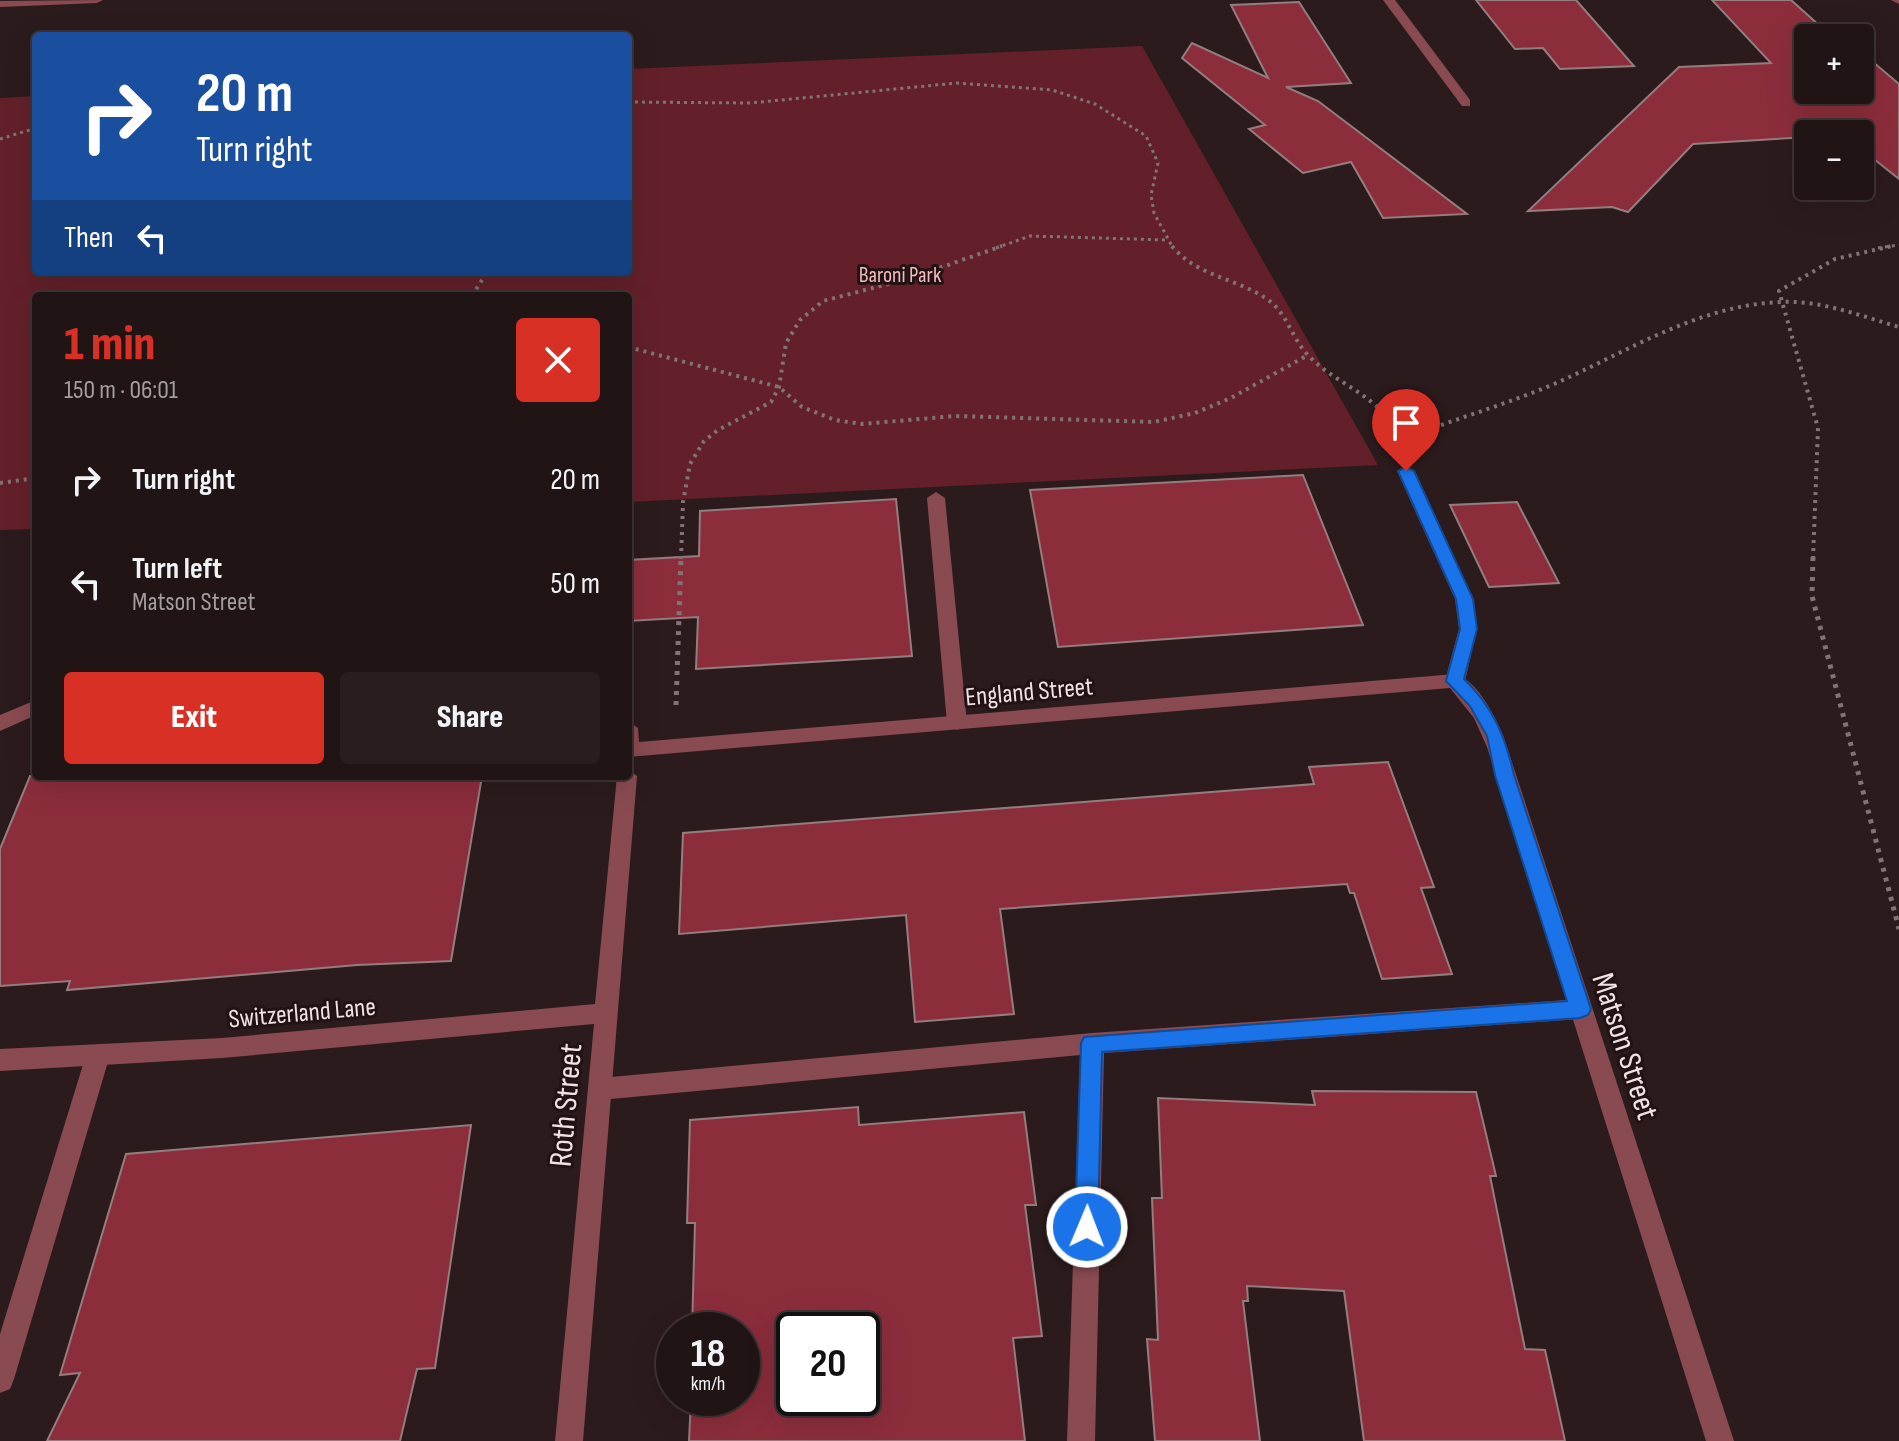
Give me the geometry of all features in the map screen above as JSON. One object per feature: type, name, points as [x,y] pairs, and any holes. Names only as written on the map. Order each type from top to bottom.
[{"type":"street","points":[[0,4],[97,0]]},
{"type":"street","points":[[1389,0],[1466,103]]},
{"type":"street","points":[[1406,471],[1464,599],[1468,629],[1455,681]]},
{"type":"street","points":[[936,498],[957,723]]},
{"type":"street","name":"England Street","points":[[632,750],[1455,681]]},
{"type":"street","name":"Matson Street","points":[[1455,681],[1476,702],[1496,736],[1504,775],[1720,1441]]},
{"type":"street","points":[[0,724],[32,709]]},
{"type":"street","name":"Roth Street","points":[[569,1441],[627,780]]},
{"type":"street","points":[[600,1089],[1092,1043],[1580,1009]]},
{"type":"street","name":"Switzerland Lane","points":[[0,1060],[222,1048],[608,1013]]},
{"type":"street","points":[[1081,1441],[1092,1043]]},
{"type":"street","points":[[0,1379],[98,1055]]},
{"type":"path","points":[[632,102],[692,106],[941,86],[1048,88],[1111,110],[1137,127],[1151,143],[1159,161],[1151,196],[1167,240],[1186,261],[1253,289],[1274,303],[1291,324],[1308,355],[1378,407],[1396,425],[1406,471]]},
{"type":"path","points":[[0,139],[32,129]]},
{"type":"path","points":[[674,746],[683,502],[690,464],[704,441],[771,402],[779,387],[786,343],[800,320],[823,301],[911,278],[1030,236],[1167,240]]},
{"type":"path","points":[[1899,245],[1867,249],[1810,267],[1779,291],[1818,428],[1812,596],[1899,929]]},
{"type":"path","points":[[1398,440],[1550,386],[1695,321],[1746,306],[1781,302],[1829,307],[1899,327]]},
{"type":"path","points":[[632,348],[779,387],[802,407],[835,420],[862,424],[955,416],[1154,422],[1195,413],[1231,398],[1308,355]]},
{"type":"path","points":[[0,483],[32,479]]},
{"type":"green space","name":"Baroni Park","points":[[1142,46],[1378,465],[632,502],[632,292],[32,292],[32,529],[0,530],[0,98],[32,96],[32,276],[632,276],[632,69]]},
{"type":"building","points":[[1476,0],[1576,0],[1634,66],[1560,69],[1543,48],[1515,49]]},
{"type":"building","points":[[1712,0],[1791,0],[1818,24],[1794,24],[1794,104],[1874,104],[1874,63],[1899,84],[1899,179],[1874,159],[1874,120],[1794,120],[1794,138],[1693,144],[1628,212],[1612,207],[1528,211],[1679,67],[1771,63]]},
{"type":"building","points":[[1299,2],[1351,83],[1286,87],[1318,101],[1467,214],[1383,218],[1351,162],[1303,173],[1249,129],[1265,125],[1182,58],[1192,43],[1268,78],[1231,5]]},
{"type":"building","points":[[1303,475],[1363,625],[1058,647],[1030,490]]},
{"type":"building","points":[[896,499],[912,656],[696,669],[698,617],[632,621],[632,560],[699,556],[700,511]]},
{"type":"building","points":[[1517,502],[1559,583],[1489,587],[1450,505]]},
{"type":"building","points":[[1388,762],[1434,887],[1421,888],[1452,974],[1382,979],[1354,893],[1350,893],[1347,884],[1000,909],[1014,1014],[915,1022],[906,915],[679,934],[683,833],[1314,784],[1309,767]]},
{"type":"building","points":[[30,776],[32,780],[481,780],[451,961],[357,965],[67,990],[70,981],[0,986],[0,849]]},
{"type":"building","points":[[1312,1091],[1476,1092],[1496,1176],[1490,1176],[1525,1349],[1545,1350],[1565,1441],[1364,1441],[1344,1291],[1247,1286],[1248,1301],[1243,1301],[1260,1441],[1155,1441],[1147,1339],[1158,1340],[1152,1198],[1162,1198],[1158,1098],[1315,1105]]},
{"type":"building","points":[[858,1107],[859,1125],[1024,1112],[1036,1205],[1025,1205],[1042,1336],[1013,1338],[1025,1441],[689,1441],[690,1416],[760,1416],[760,1312],[693,1312],[695,1223],[687,1223],[690,1120]]},
{"type":"building","points":[[471,1125],[435,1368],[417,1369],[400,1441],[47,1441],[80,1373],[60,1375],[126,1154]]},
{"type":"route","points":[[1087,1227],[1092,1043],[1580,1009],[1504,775],[1496,736],[1476,702],[1455,681],[1468,629],[1464,599],[1406,471]]}]
